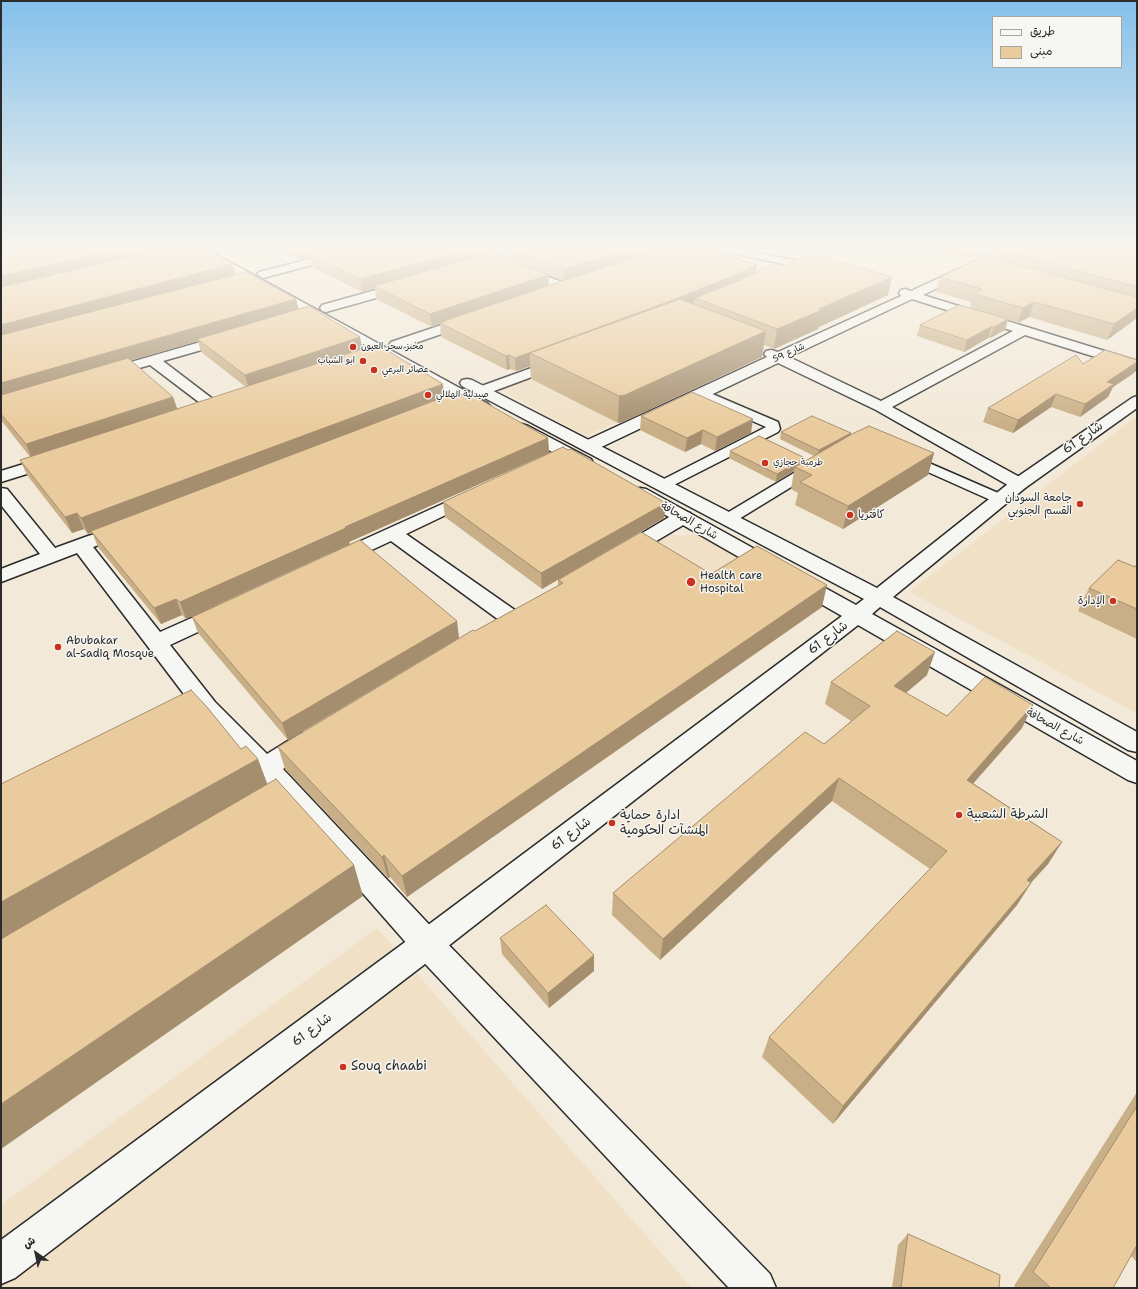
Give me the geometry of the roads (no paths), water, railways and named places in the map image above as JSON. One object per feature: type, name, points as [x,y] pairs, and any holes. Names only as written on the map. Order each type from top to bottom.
[{"type":"street","name":"شارع الصحافة","points":[[305,309],[600,472]]},
{"type":"street","points":[[312,313],[325,309]]},
{"type":"street","name":"شارع 59","points":[[590,446],[781,358],[883,309]]},
{"type":"street","points":[[956,309],[1137,366]]},
{"type":"street","points":[[380,351],[481,316]]},
{"type":"street","points":[[881,407],[1023,331]]},
{"type":"street","points":[[92,378],[244,333]]},
{"type":"street","points":[[759,349],[781,358],[881,407],[1009,491]]},
{"type":"street","name":"شارع الصحافة","points":[[380,351],[481,391],[590,446],[878,598],[1137,743]]},
{"type":"street","points":[[481,391],[569,358]]},
{"type":"street","points":[[152,360],[213,406]]},
{"type":"street","points":[[442,406],[464,397]]},
{"type":"street","points":[[198,411],[229,401]]},
{"type":"street","name":"شارع 61","points":[[1,1264],[427,944],[857,615],[1009,491],[1137,401]]},
{"type":"street","points":[[544,462],[566,452]]},
{"type":"street","points":[[1,477],[69,454]]},
{"type":"street","name":"شارع الصحافة","points":[[628,487],[683,517],[798,584],[857,615],[1137,773]]},
{"type":"street","points":[[321,566],[486,489]]},
{"type":"street","points":[[1,493],[52,556]]},
{"type":"street","points":[[607,562],[683,517]]},
{"type":"street","points":[[393,533],[518,614],[491,630]]},
{"type":"street","points":[[1,576],[110,534]]},
{"type":"street","points":[[81,545],[157,642],[197,714],[264,768],[279,799],[427,944],[756,1288]]},
{"type":"street","points":[[157,642],[235,606]]},
{"type":"street","points":[[264,768],[324,731]]},
{"type":"lane","points":[[663,485],[766,440],[773,429],[773,425],[703,394]]},
{"type":"lane","points":[[896,452],[1009,491]]},
{"type":"lane","points":[[728,519],[815,462]]},
{"type":"place","name":"مخبز سحر العيون","points":[[353,347]]},
{"type":"place","name":"ابو الشباب","points":[[363,361]]},
{"type":"place","name":"عصائر البرعي","points":[[374,370]]},
{"type":"place","name":"صيدلية الهلالي","points":[[428,395]]},
{"type":"place","name":"طرمبة حجازي","points":[[765,463]]},
{"type":"place","name":"جامعة السودان القسم الجنوبي","points":[[1080,504]]},
{"type":"place","name":"كافتريا","points":[[850,515]]},
{"type":"place","name":"Health care Hospital","points":[[691,582]]},
{"type":"place","name":"الإدارة","points":[[1113,601]]},
{"type":"place","name":"Abubakar al-Sadiq Mosque","points":[[58,647]]},
{"type":"place","name":"الشرطة الشعبية","points":[[959,815]]},
{"type":"place","name":"ادارة حماية المنشآت الحكومية","points":[[612,823]]},
{"type":"place","name":"Souq chaabi","points":[[343,1067]]}]
